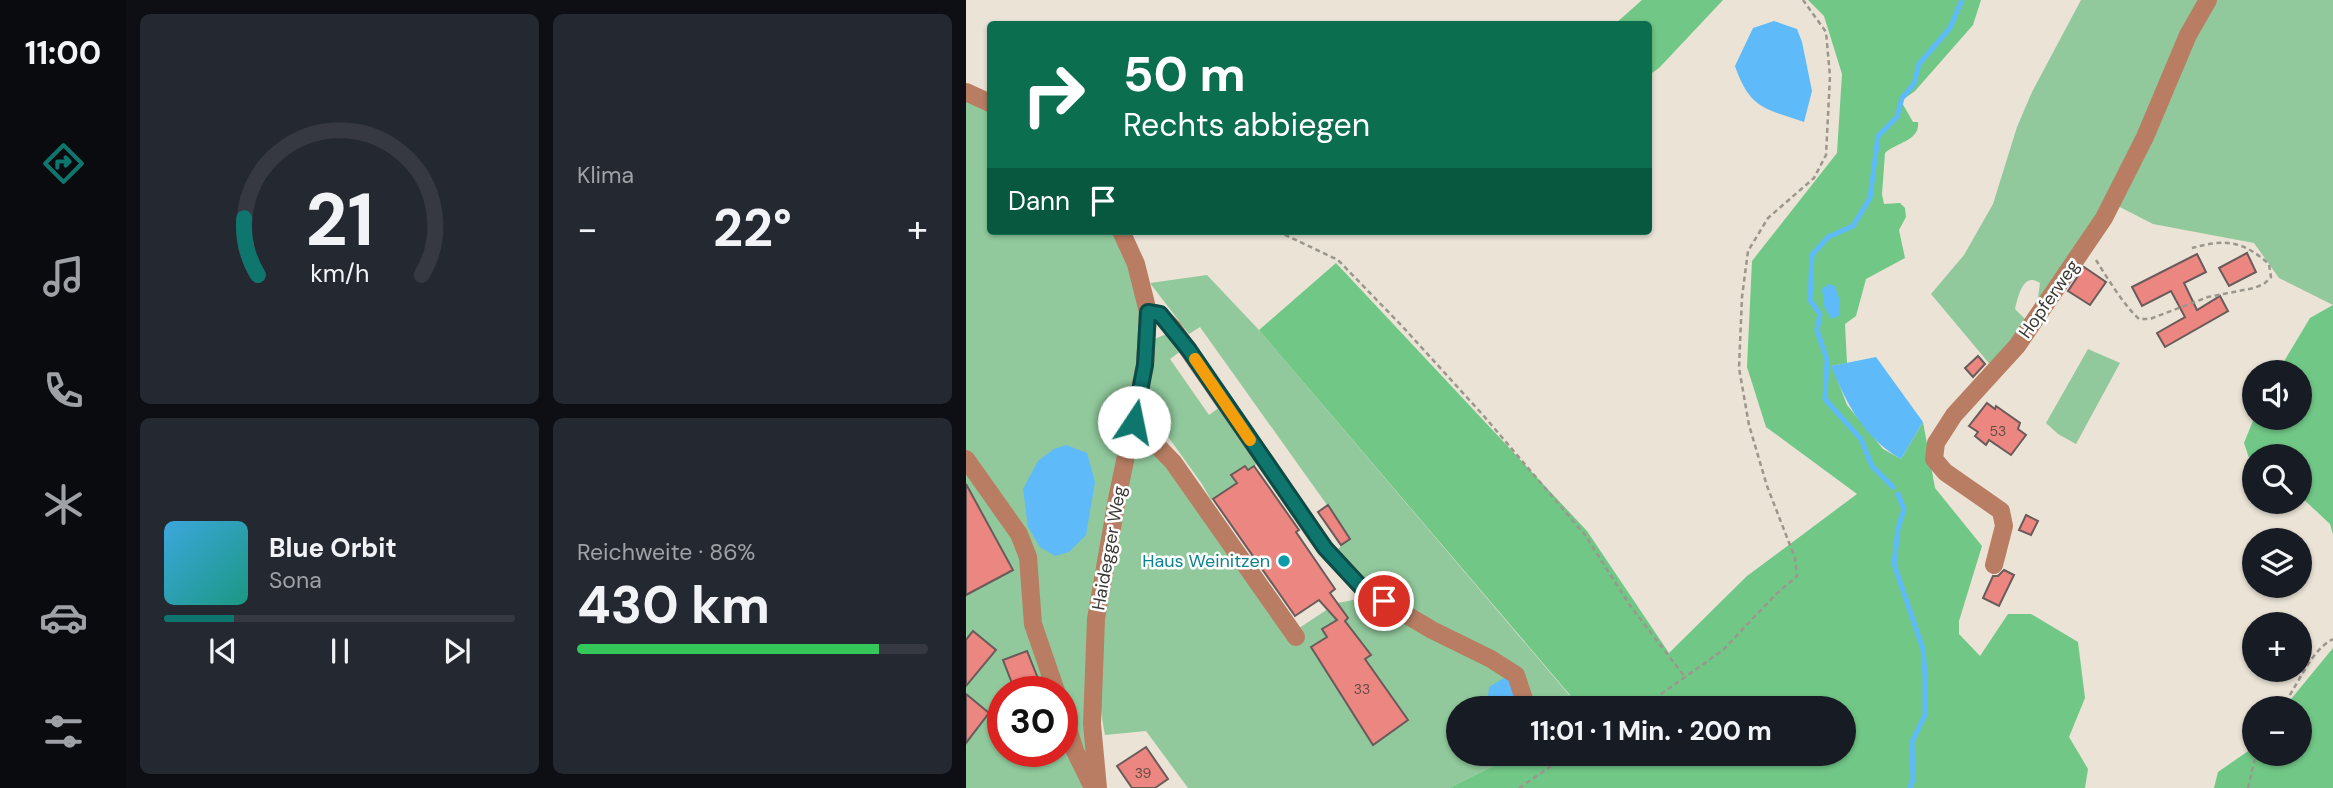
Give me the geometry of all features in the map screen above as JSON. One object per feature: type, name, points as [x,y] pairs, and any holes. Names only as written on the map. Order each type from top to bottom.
[{"type":"street","name":"Hopferweg","points":[[1994,565],[2004,526],[2001,511],[1944,472],[1934,459],[1936,443],[1954,415],[1996,371],[2023,337],[2086,246],[2121,186],[2161,102],[2188,35],[2208,0]]},
{"type":"street","points":[[966,92],[987,102]]},
{"type":"street","name":"Haidegger Weg","points":[[1095,788],[1092,724],[1096,619],[1117,499],[1145,365],[1148,312],[1136,264],[1123,235]]},
{"type":"street","points":[[1148,312],[1160,314],[1173,328],[1325,548],[1363,589],[1516,675],[1523,696]]},
{"type":"street","points":[[1134,422],[1173,462],[1296,637]]},
{"type":"street","points":[[966,459],[1019,534],[1028,556],[1033,624],[1051,676]]},
{"type":"street","points":[[1078,757],[1095,788]]},
{"type":"path","points":[[1658,696],[1723,650],[1776,594],[1797,576],[1795,558],[1767,486],[1749,425],[1739,368],[1742,297],[1748,251],[1768,218],[1814,177],[1826,155],[1830,76],[1826,32],[1803,0]]},
{"type":"path","points":[[1285,235],[1338,260],[1483,415],[1585,535],[1631,607],[1685,677]]},
{"type":"path","points":[[2086,246],[2119,292],[2127,308],[2139,319],[2150,319],[2208,296],[2254,288],[2271,277],[2269,264],[2253,250],[2233,243],[2213,242],[2192,248]]},
{"type":"path","points":[[2288,696],[2308,665],[2333,639]]},
{"type":"path","points":[[1519,788],[1551,766]]},
{"type":"path","points":[[2248,788],[2253,766]]},
{"type":"green space","points":[[1642,0],[1723,0],[1652,73],[1652,21],[1618,21]]},
{"type":"green space","points":[[1808,0],[1981,0],[1973,25],[1915,91],[1901,101],[1913,122],[1918,122],[1918,128],[1912,137],[1885,153],[1882,194],[1884,204],[1900,203],[1905,208],[1906,217],[1899,230],[1905,258],[1866,279],[1856,316],[1845,324],[1847,363],[1832,366],[1847,405],[1883,449],[1901,459],[1923,422],[1935,488],[1982,546],[1959,621],[1959,634],[1980,656],[2008,614],[2031,614],[2078,642],[2085,698],[2069,737],[2088,769],[2085,788],[1449,788],[1493,766],[1856,766],[1856,696],[1569,696],[1259,330],[1336,263],[1587,531],[1669,653],[1747,576],[1857,494],[1766,427],[1747,367],[1752,261],[1837,153],[1842,74],[1824,16]]},
{"type":"green space","points":[[2081,0],[2204,0],[2112,195],[2043,299],[2038,298],[2040,283],[2029,280],[2022,287],[2015,309],[2029,323],[1993,368],[1931,294],[1964,255],[1993,204],[2017,127],[2032,92]]},
{"type":"green space","points":[[2210,0],[2333,0],[2333,305],[2279,278],[2254,243],[2153,224],[2112,203]]},
{"type":"green space","points":[[966,92],[987,102],[987,235],[1122,235],[1148,312],[1103,575],[1098,788],[966,788]]},
{"type":"green space","points":[[1207,275],[1259,330],[1570,696],[1446,696],[1446,766],[1493,766],[1449,788],[1188,788],[1146,731],[1105,735],[1100,693],[1103,628],[1133,449],[1143,446],[1161,459],[1287,636],[1337,603],[1359,599],[1329,558],[1342,545],[1342,526],[1200,327],[1189,334],[1150,283]]},
{"type":"green space","points":[[2333,305],[2333,534],[2330,524],[2312,507],[2312,444],[2244,443],[2249,430],[2312,430],[2312,360],[2285,360],[2310,318]]},
{"type":"green space","points":[[1169,333],[1181,351],[1170,359],[1209,415],[1220,407],[1257,464],[1248,470],[1245,466],[1232,475],[1237,483],[1211,500],[1149,410],[1146,396],[1152,340]]},
{"type":"green space","points":[[2088,349],[2120,363],[2076,444],[2058,434],[2046,423]]},
{"type":"green space","points":[[2333,648],[2333,788],[2214,788],[2218,772],[2242,755],[2242,766],[2312,766],[2312,696],[2294,696],[2305,682],[2312,682],[2312,674]]},
{"type":"water","points":[[1774,21],[1797,29],[1802,42],[1812,91],[1804,122],[1760,105],[1746,91],[1735,66],[1753,28]]},
{"type":"water","points":[[1829,284],[1835,286],[1840,301],[1839,316],[1831,319],[1824,306],[1822,289]]},
{"type":"water","points":[[1876,357],[1923,422],[1901,459],[1867,431],[1843,394],[1831,366]]},
{"type":"water","points":[[1066,445],[1087,453],[1095,482],[1086,535],[1069,552],[1055,556],[1040,547],[1028,527],[1023,489],[1038,461],[1054,449]]},
{"type":"water","points":[[1509,675],[1518,696],[1488,696],[1489,687]]},
{"type":"building","points":[[2247,253],[2256,272],[2229,286],[2219,268]]},
{"type":"building","points":[[2197,254],[2206,272],[2184,283],[2197,310],[2220,296],[2228,311],[2165,347],[2157,333],[2185,317],[2171,291],[2142,306],[2132,287]]},
{"type":"building","points":[[2084,267],[2106,282],[2090,305],[2068,291]]},
{"type":"building","points":[[1978,356],[1985,364],[1973,377],[1965,368]]},
{"type":"building","points":[[1987,403],[2020,423],[2018,429],[2026,435],[2011,455],[1989,440],[1986,445],[1975,436],[1978,432],[1969,426]]},
{"type":"building","points":[[1245,466],[1248,470],[1254,466],[1299,530],[1296,532],[1335,589],[1330,593],[1348,618],[1345,621],[1371,655],[1365,659],[1408,720],[1373,745],[1311,647],[1327,637],[1322,629],[1337,620],[1319,600],[1295,616],[1213,499],[1237,483],[1231,475]]},
{"type":"building","points":[[966,484],[1013,570],[966,595]]},
{"type":"building","points":[[1328,505],[1350,539],[1341,545],[1318,512]]},
{"type":"building","points":[[2026,515],[2038,521],[2031,535],[2019,530]]},
{"type":"building","points":[[2004,570],[2014,575],[1999,606],[1983,598],[1993,576],[1998,576]]},
{"type":"building","points":[[973,631],[996,650],[966,686],[966,640]]},
{"type":"building","points":[[1027,651],[1037,676],[1009,676],[1003,660]]},
{"type":"building","points":[[966,694],[987,711],[987,716],[966,743]]},
{"type":"building","points":[[1146,747],[1168,779],[1155,788],[1132,788],[1117,766]]},
{"type":"waterway","points":[[1893,487],[1872,466],[1861,439],[1825,399],[1827,360],[1817,330],[1820,314],[1810,300],[1812,255],[1828,237],[1853,226],[1870,198],[1878,136],[1897,117],[1902,98],[1914,84],[1919,64],[1950,28],[1962,0]]},
{"type":"waterway","points":[[1898,494],[1904,509],[1898,529],[1894,564],[1923,649],[1925,675],[1925,715],[1912,742],[1913,780],[1910,788]]},
{"type":"slow traffic","points":[[1195,359],[1250,440]]},
{"type":"place","name":"Haus Weinitzen","points":[[1284,561]]},
{"type":"route","points":[[1134,422],[1145,365],[1148,312],[1160,314],[1189,350],[1325,548],[1363,589],[1384,601]]}]
